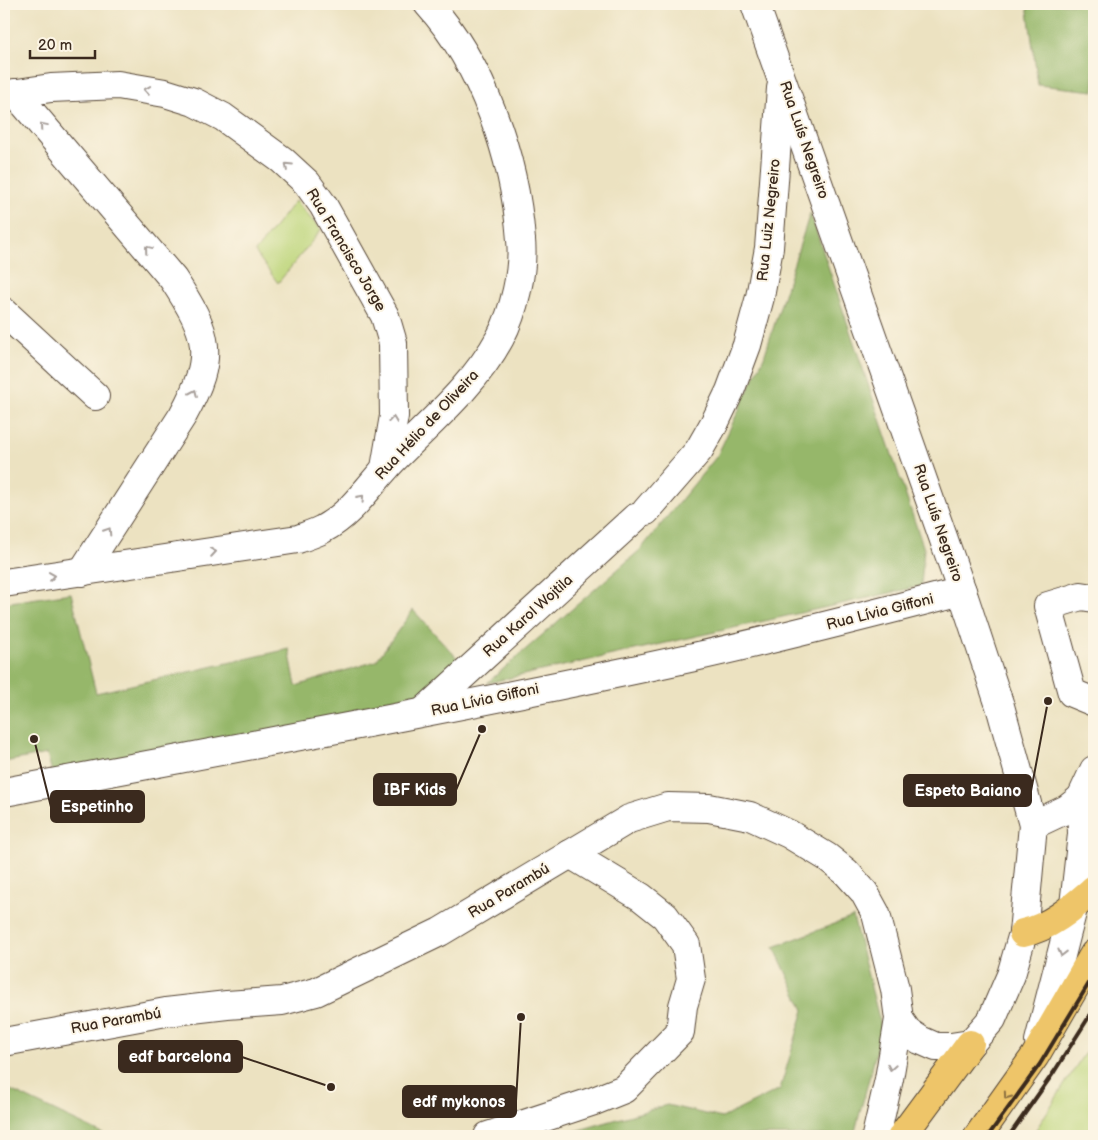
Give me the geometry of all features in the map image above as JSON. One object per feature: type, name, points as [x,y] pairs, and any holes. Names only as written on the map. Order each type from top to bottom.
[{"type":"main road","points":[[1023,933],[1036,930],[1049,923],[1084,897]]},
{"type":"main road","points":[[978,1136],[1035,1056],[1094,954]]},
{"type":"main road","points":[[902,1136],[970,1044]]},
{"type":"street","name":"Rua Hélio de Oliveira","points":[[4,583],[298,539],[323,530],[361,498],[385,468],[452,400],[486,360],[500,338],[512,308],[519,275],[522,241],[516,200],[495,117],[478,79],[458,44],[428,4]]},
{"type":"street","name":"Rua Luís Negreiro","points":[[755,4],[782,76],[962,591],[1000,706],[1033,825],[1023,933],[1012,975],[992,1019],[970,1044]]},
{"type":"street","name":"Rua Luiz Negreiro","points":[[641,514],[671,484],[703,443],[730,391],[747,345],[760,297],[769,248],[782,76]]},
{"type":"street","name":"Rua Francisco Jorge","points":[[9,94],[51,88],[118,85],[165,93],[194,102],[223,117],[282,160],[307,183],[323,205],[386,316],[392,343],[394,416],[385,468]]},
{"type":"street","points":[[9,94],[173,279],[188,302],[200,327],[205,352],[195,393],[82,572]]},
{"type":"street","points":[[4,312],[95,396]]},
{"type":"street","name":"Rua Karol Wojtila","points":[[422,713],[641,514]]},
{"type":"street","name":"Rua Lívia Giffoni","points":[[4,792],[422,713],[693,657],[830,625],[962,591]]},
{"type":"street","points":[[1094,598],[1081,596],[1048,606],[1072,693],[1094,702]]},
{"type":"street","points":[[1035,1056],[1054,986],[1084,897],[1081,798],[1094,770]]},
{"type":"street","points":[[1033,825],[1067,809],[1081,798]]},
{"type":"street","name":"Rua Parambú","points":[[4,1042],[166,1012],[282,1001],[316,992],[440,932],[629,819],[668,807],[710,808],[750,816],[789,834],[827,857],[846,872],[864,892],[876,914],[895,989],[899,1019],[889,1079],[876,1136]]},
{"type":"street","points":[[488,1136],[594,1102],[624,1089],[680,1032],[683,1006],[690,979],[686,944],[665,916],[653,906],[570,854]]},
{"type":"street","points":[[899,1019],[908,1032],[936,1047],[970,1044]]},
{"type":"green space","points":[[1027,4],[1094,4],[1094,91],[1038,85]]},
{"type":"green space","points":[[295,201],[321,230],[278,283],[255,252]]},
{"type":"green space","points":[[810,213],[924,549],[921,586],[487,683],[640,550],[717,456],[764,357]]},
{"type":"green space","points":[[71,593],[96,693],[289,649],[296,686],[376,661],[413,610],[459,660],[406,708],[52,772],[47,754],[4,762],[4,603]]},
{"type":"green space","points":[[853,917],[882,1030],[854,1135],[558,1136],[667,1105],[722,1118],[780,1089],[804,1010],[774,947]]},
{"type":"green space","points":[[1094,1038],[1094,1136],[1032,1136]]},
{"type":"green space","points":[[4,1087],[107,1136],[4,1136]]},
{"type":"railway","points":[[988,1136],[1040,1064],[1094,975]]},
{"type":"railway","points":[[1009,1136],[1054,1072],[1094,1009]]},
{"type":"place","name":"Espeto Baiano","points":[[1048,701]]},
{"type":"place","name":"IBF Kids","points":[[482,729]]},
{"type":"place","name":"Espetinho","points":[[34,739]]},
{"type":"place","name":"edf mykonos","points":[[521,1017]]},
{"type":"place","name":"edf barcelona","points":[[331,1087]]}]
